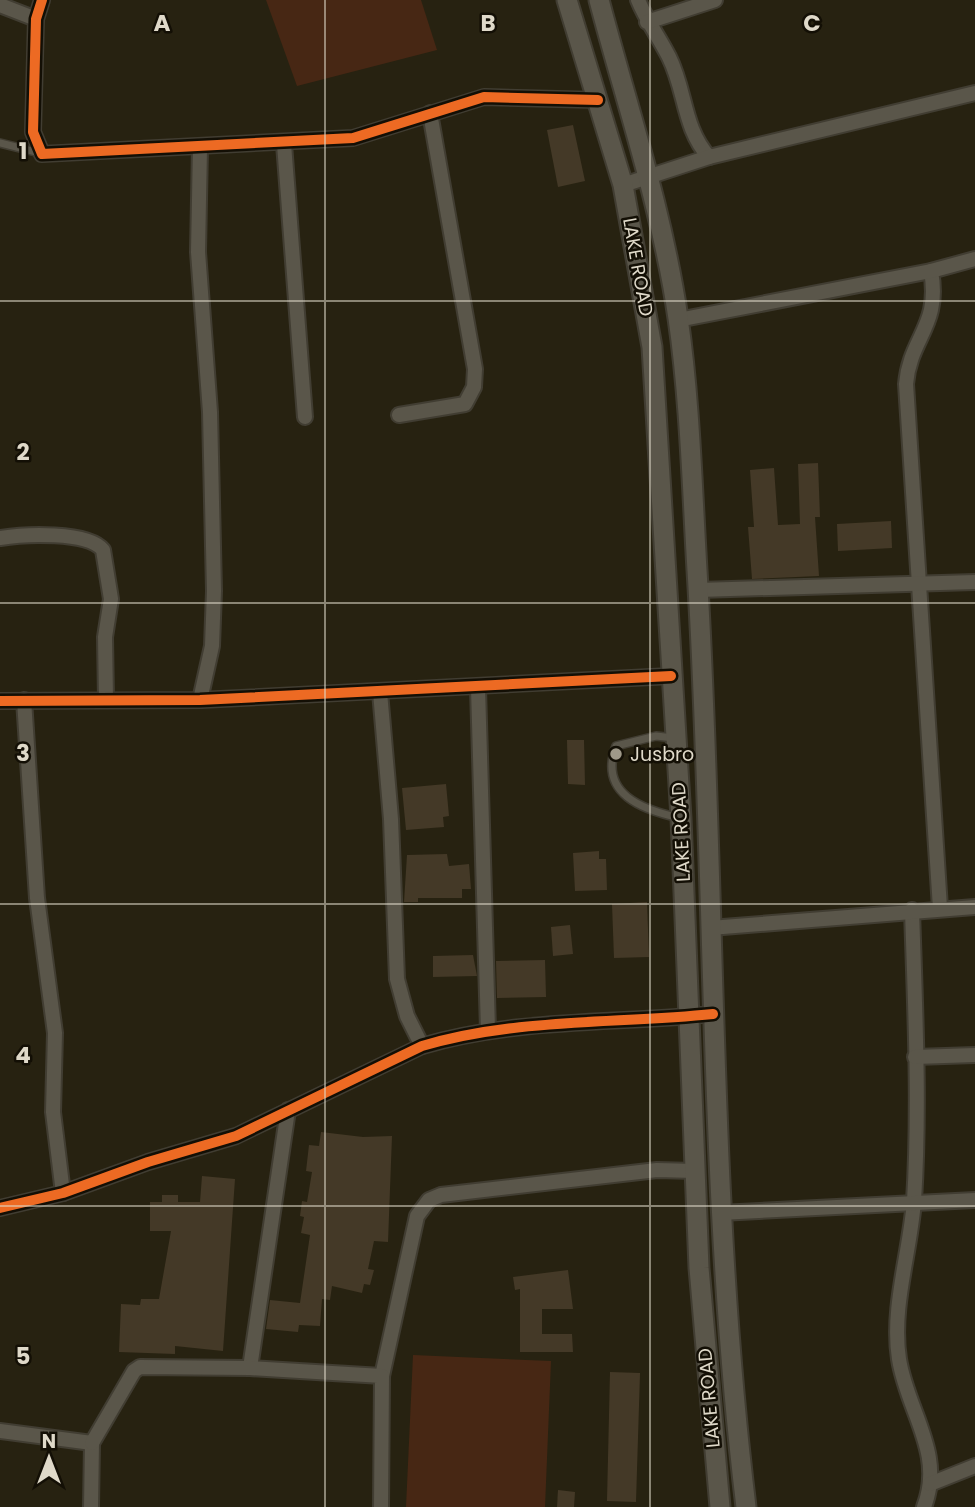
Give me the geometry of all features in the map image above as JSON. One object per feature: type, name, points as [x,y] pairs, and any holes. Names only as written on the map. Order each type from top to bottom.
[{"type":"main road","name":"LAKE ROAD","points":[[567,0],[623,185],[652,347],[681,818],[706,1380],[720,1507]]},
{"type":"main road","name":"LAKE ROAD","points":[[599,0],[650,178],[678,320],[705,721],[720,1213],[735,1410],[747,1507]]},
{"type":"street","points":[[42,0],[36,19],[33,132],[42,153],[284,144],[353,138],[484,97],[598,100]]},
{"type":"street","points":[[638,0],[647,22],[669,57],[691,131],[709,157]]},
{"type":"street","points":[[647,22],[715,0]]},
{"type":"street","points":[[1,3],[36,19]]},
{"type":"street","points":[[623,185],[709,157],[975,93]]},
{"type":"street","points":[[399,415],[465,404],[474,387],[475,369],[430,113]]},
{"type":"street","points":[[284,144],[305,417]]},
{"type":"street","points":[[200,147],[198,252],[210,412],[214,601],[212,646],[200,700]]},
{"type":"street","points":[[678,320],[931,271],[975,259]]},
{"type":"street","points":[[931,271],[935,295],[933,305],[927,327],[907,364],[906,384],[940,908]]},
{"type":"street","points":[[0,538],[82,537],[98,544],[103,550],[111,599],[105,638],[106,700]]},
{"type":"street","points":[[698,590],[975,582]]},
{"type":"street","points":[[0,701],[200,700],[478,688],[671,676]]},
{"type":"street","points":[[478,688],[488,1030]]},
{"type":"street","points":[[380,692],[391,819],[397,979],[407,1016],[422,1046]]},
{"type":"street","points":[[24,700],[37,898],[55,1033],[53,1112],[63,1193]]},
{"type":"street","points":[[710,928],[975,907]]},
{"type":"street","points":[[912,910],[914,1201],[898,1325],[899,1359],[929,1448],[930,1484],[924,1507]]},
{"type":"street","points":[[0,1208],[63,1193],[148,1162],[236,1136],[422,1046],[488,1030],[713,1014]]},
{"type":"street","points":[[915,1057],[975,1055]]},
{"type":"street","points":[[250,1368],[288,1110]]},
{"type":"street","points":[[381,1507],[382,1376],[417,1216],[429,1200],[441,1195],[657,1170],[695,1171]]},
{"type":"street","points":[[720,1213],[914,1201],[975,1200]]},
{"type":"street","points":[[91,1507],[92,1443],[134,1371],[140,1367],[250,1368],[382,1376]]},
{"type":"street","points":[[0,1431],[92,1443]]},
{"type":"street","points":[[930,1484],[975,1466]]},
{"type":"lane","points":[[0,143],[42,153]]},
{"type":"lane","points":[[676,738],[656,736],[616,746],[612,767],[615,783],[633,802],[647,810],[681,818]]},
{"type":"shaded area","points":[[266,0],[421,0],[437,50],[297,86]]},
{"type":"shaded area","points":[[413,1355],[551,1361],[545,1507],[406,1507]]},
{"type":"building","points":[[573,125],[585,181],[558,187],[547,130]]},
{"type":"building","points":[[818,463],[820,517],[815,517],[819,576],[752,579],[748,527],[754,527],[750,470],[774,468],[778,525],[800,524],[798,464]]},
{"type":"building","points":[[891,521],[892,548],[838,551],[837,524]]},
{"type":"building","points":[[567,740],[584,740],[585,785],[568,784]]},
{"type":"building","points":[[446,784],[449,816],[443,817],[444,827],[406,830],[402,788]]},
{"type":"building","points":[[599,851],[599,859],[606,859],[607,890],[575,891],[573,853]]},
{"type":"building","points":[[447,854],[449,866],[469,864],[471,889],[462,889],[462,898],[418,898],[418,902],[404,902],[407,855]]},
{"type":"building","points":[[647,902],[649,957],[614,958],[612,904]]},
{"type":"building","points":[[570,925],[573,954],[553,956],[551,927]]},
{"type":"building","points":[[473,955],[477,976],[433,977],[433,956]]},
{"type":"building","points":[[545,960],[546,997],[497,998],[496,961]]},
{"type":"building","points":[[321,1132],[363,1137],[392,1136],[388,1242],[374,1241],[368,1269],[374,1270],[370,1285],[364,1284],[362,1293],[332,1286],[330,1300],[322,1299],[320,1326],[299,1325],[298,1332],[266,1329],[270,1300],[300,1303],[310,1235],[301,1233],[304,1217],[300,1216],[302,1201],[307,1202],[312,1172],[306,1171],[309,1145],[319,1146]]},
{"type":"building","points":[[202,1176],[235,1179],[223,1351],[175,1346],[175,1354],[119,1352],[121,1304],[140,1305],[141,1299],[159,1299],[171,1231],[150,1231],[150,1202],[162,1202],[162,1195],[178,1195],[178,1202],[200,1202]]},
{"type":"building","points":[[568,1270],[573,1309],[542,1309],[542,1334],[572,1334],[573,1352],[520,1352],[520,1289],[515,1290],[513,1277]]},
{"type":"building","points":[[610,1372],[640,1373],[636,1502],[607,1501]]},
{"type":"building","points":[[558,1490],[575,1492],[574,1507],[557,1507]]},
{"type":"cycle path","points":[[42,0],[36,19],[33,132],[42,154],[353,138],[484,97],[598,100]]},
{"type":"cycle path","points":[[0,701],[200,700],[671,676]]},
{"type":"cycle path","points":[[0,1208],[63,1193],[148,1162],[236,1136],[422,1046],[458,1037],[530,1026],[713,1014]]},
{"type":"place","name":"Jusbro","points":[[616,754]]}]
